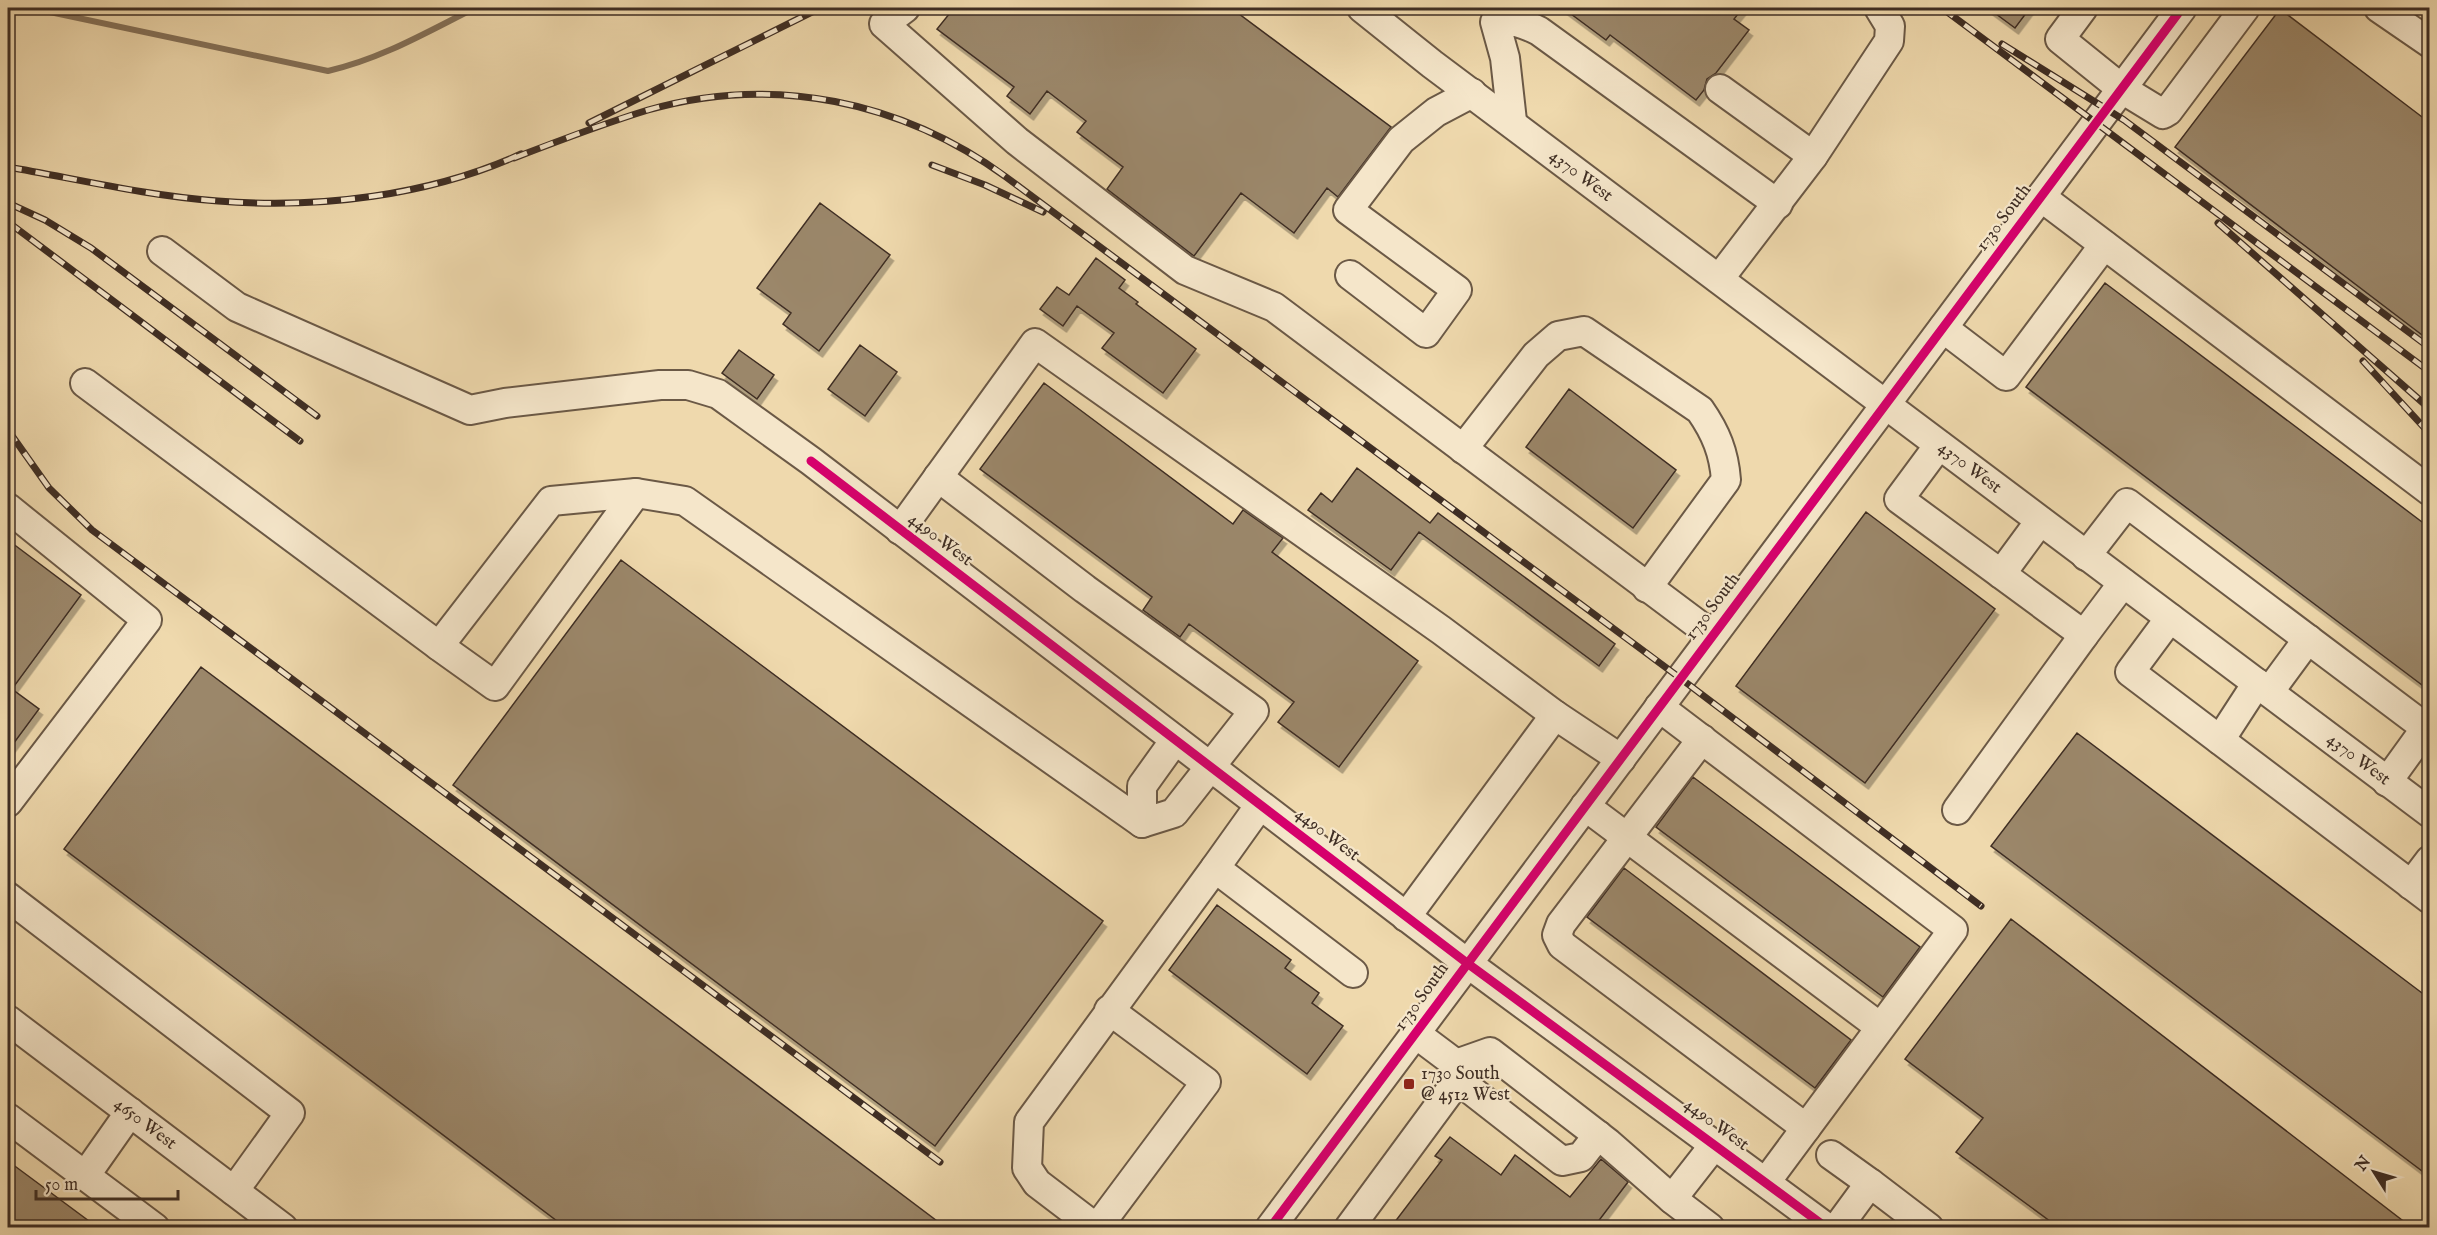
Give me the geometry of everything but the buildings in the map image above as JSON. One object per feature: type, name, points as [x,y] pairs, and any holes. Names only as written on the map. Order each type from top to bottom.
[{"type":"street","points":[[905,8],[884,24],[1017,141],[1185,270],[1274,308],[1712,635]]},
{"type":"street","name":"4370 West","points":[[1362,8],[2430,813]]},
{"type":"street","points":[[1719,279],[1778,204],[1890,41],[1890,26],[1879,8]]},
{"type":"street","points":[[2083,8],[2060,39],[2121,89],[2158,113],[2168,111],[2245,8]]},
{"type":"street","name":"1730 South","points":[[1272,1227],[2182,8]]},
{"type":"street","points":[[2379,8],[2430,43]]},
{"type":"street","points":[[1492,15],[1521,22],[1539,31],[1778,204]]},
{"type":"street","points":[[1492,15],[1505,58],[1512,121]]},
{"type":"street","points":[[1720,89],[1812,156]]},
{"type":"street","points":[[1350,275],[1426,333],[1457,290],[1348,210],[1401,140],[1436,112],[1472,93]]},
{"type":"street","points":[[2041,197],[2430,490]]},
{"type":"street","points":[[1942,328],[2006,376],[2104,245]]},
{"type":"street","name":"4490 West","points":[[162,251],[237,307],[470,411],[505,403],[660,386],[688,385],[718,394],[811,461],[1467,963],[1827,1227]]},
{"type":"street","points":[[1463,449],[1536,355],[1558,336],[1584,331],[1700,411],[1713,428],[1725,457],[1726,480],[1647,588]]},
{"type":"street","points":[[900,530],[1035,343],[1431,623],[1556,716],[1621,759]]},
{"type":"street","points":[[86,383],[495,687],[636,493]]},
{"type":"street","points":[[1939,445],[1899,499],[2084,635]]},
{"type":"street","points":[[938,477],[1084,589],[1254,711],[1174,813],[1142,823]]},
{"type":"street","points":[[439,646],[551,501],[636,493],[685,501],[1142,823]]},
{"type":"street","points":[[2086,555],[2127,503],[2308,639],[2426,728],[2387,782]]},
{"type":"street","points":[[8,508],[147,620],[8,802]]},
{"type":"street","points":[[2001,574],[2040,521]]},
{"type":"street","points":[[1957,810],[2123,583]]},
{"type":"street","points":[[2170,618],[2130,672],[2420,892],[2430,860]]},
{"type":"street","points":[[2220,740],[2263,687],[2308,639]]},
{"type":"street","points":[[1659,707],[1953,930],[1766,1182]]},
{"type":"street","points":[[1407,917],[1556,716]]},
{"type":"street","points":[[1702,739],[1561,924],[1559,940],[1806,1128]]},
{"type":"street","points":[[1142,823],[1142,786],[1175,740]]},
{"type":"street","points":[[1110,1010],[1206,1082],[1097,1227],[1037,1183],[1027,1168],[1029,1122],[1110,1010],[1215,868],[1260,805]]},
{"type":"street","points":[[1585,806],[1880,1027]]},
{"type":"street","points":[[1215,868],[1353,973]]},
{"type":"street","points":[[8,897],[290,1113],[234,1191]]},
{"type":"street","name":"4650 West","points":[[8,1020],[283,1227]]},
{"type":"street","points":[[1416,1034],[1562,1161],[1581,1157],[1598,1135]]},
{"type":"street","points":[[1349,1227],[1457,1072],[1490,1052],[1598,1135],[1672,1199],[1710,1227]]},
{"type":"street","points":[[85,1176],[130,1112]]},
{"type":"street","points":[[8,1118],[155,1227]]},
{"type":"street","points":[[1672,1199],[1715,1144]]},
{"type":"street","points":[[1831,1155],[1870,1183],[1915,1223]]},
{"type":"street","points":[[1837,1227],[1870,1183]]},
{"type":"waterway","points":[[31,8],[328,71],[385,52],[475,8]]},
{"type":"railway","points":[[589,123],[820,8]]},
{"type":"railway","points":[[1942,8],[2430,372]]},
{"type":"railway","points":[[2002,44],[2124,120],[2430,348]]},
{"type":"railway","points":[[514,158],[648,110],[695,99],[742,95],[789,95],[835,101],[880,113],[924,129],[966,151],[1006,177],[1680,678],[1981,906]]},
{"type":"railway","points":[[8,167],[192,199],[295,203],[334,201],[411,189],[449,180],[521,154]]},
{"type":"railway","points":[[932,165],[985,185],[1043,212]]},
{"type":"railway","points":[[8,203],[45,220],[91,248],[317,416]]},
{"type":"railway","points":[[8,222],[300,441]]},
{"type":"railway","points":[[2218,223],[2430,409]]},
{"type":"railway","points":[[2363,361],[2430,434]]},
{"type":"railway","points":[[8,430],[49,488],[92,530],[940,1162]]},
{"type":"cycle path","points":[[1270,1228],[2182,8]]},
{"type":"cycle path","points":[[811,461],[1467,963],[1827,1228]]},
{"type":"place","name":"1730 South @ 4512 West","points":[[1409,1084]]}]
